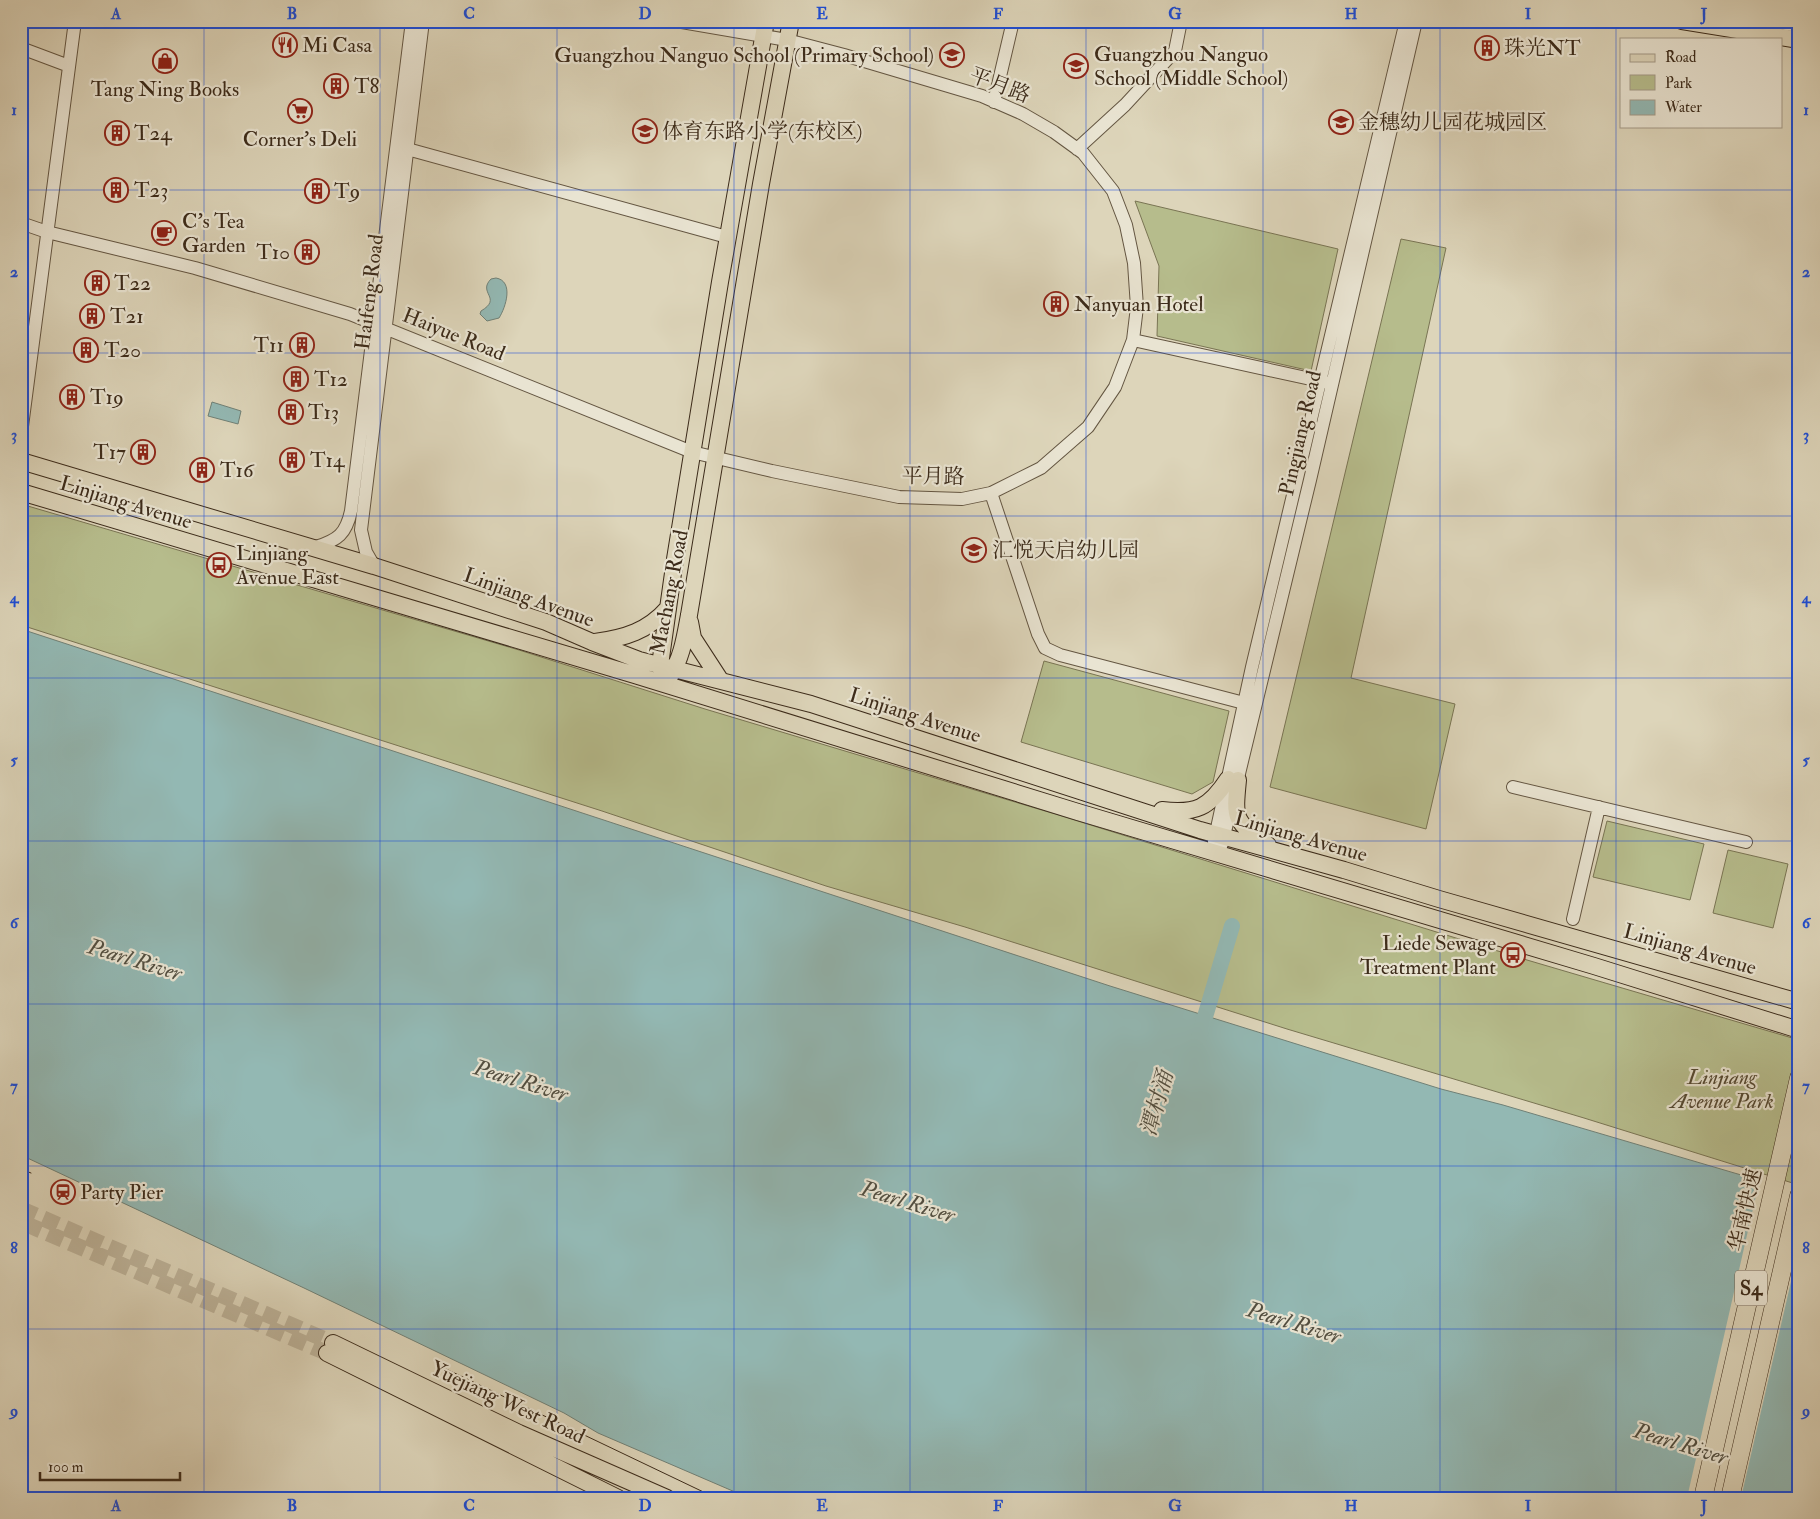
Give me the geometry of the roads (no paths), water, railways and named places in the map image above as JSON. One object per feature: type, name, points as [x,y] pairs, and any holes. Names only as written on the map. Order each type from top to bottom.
[{"type":"highway","name":"华南快速","points":[[1703,1498],[1799,1078]]},
{"type":"highway","name":"S4","points":[[1730,1498],[1799,1196]]},
{"type":"main road","name":"Machang Road","points":[[668,667],[681,654],[689,615],[761,184],[791,21]]},
{"type":"main road","points":[[1682,21],[1799,40]]},
{"type":"main road","name":"Machang Road","points":[[665,684],[668,667],[668,608],[675,559],[727,237],[765,28]]},
{"type":"main road","name":"Linjiang Avenue","points":[[21,461],[316,547],[546,622],[640,660],[811,704],[1220,835],[1799,1002]]},
{"type":"main road","name":"Linjiang Avenue","points":[[21,492],[665,684],[1078,812],[1594,966],[1799,1030]]},
{"type":"main road","points":[[592,642],[615,639],[646,628],[658,620],[668,608],[672,617],[676,620],[682,620],[689,615],[693,638],[721,681]]},
{"type":"main road","points":[[538,646],[549,645],[554,640],[555,635],[552,627],[546,622]]},
{"type":"main road","points":[[808,728],[800,721],[799,712],[811,704]]},
{"type":"main road","points":[[1131,807],[1188,812],[1201,808],[1211,801],[1233,779]]},
{"type":"main road","points":[[1233,779],[1235,809],[1238,820],[1276,851]]},
{"type":"main road","points":[[1078,812],[1085,812],[1089,808],[1091,802],[1085,792]]},
{"type":"main road","name":"Yuejiang West Road","points":[[607,1495],[330,1348],[667,1498]]},
{"type":"street","points":[[21,434],[75,21]]},
{"type":"street","name":"Haifeng Road","points":[[402,148],[412,21]]},
{"type":"street","name":"Haifeng Road","points":[[316,547],[336,539],[348,524],[379,326],[402,148],[423,21]]},
{"type":"street","name":"平月路","points":[[676,21],[765,28],[787,40],[982,96],[1030,118],[1054,132],[1083,153],[1113,191],[1126,225],[1134,263],[1137,307],[1133,340],[1115,387],[1088,427],[1041,468],[990,493],[962,500],[899,497],[692,452]]},
{"type":"street","points":[[994,102],[1013,21]]},
{"type":"street","points":[[1077,149],[1125,105],[1175,51],[1181,21]]},
{"type":"street","name":"Pingjiang Road","points":[[1215,852],[1326,383],[1406,21]]},
{"type":"street","name":"Pingjiang Road","points":[[1233,779],[1244,703],[1416,21]]},
{"type":"street","points":[[1766,21],[1799,26]]},
{"type":"street","points":[[21,48],[69,66]]},
{"type":"street","points":[[402,148],[727,237]]},
{"type":"street","name":"Haiyue Road","points":[[21,223],[48,232],[195,268],[350,314],[692,452]]},
{"type":"street","name":"Haifeng Road","points":[[374,566],[366,552],[361,530],[379,326]]},
{"type":"street","points":[[1133,340],[1326,383]]},
{"type":"street","points":[[990,493],[1038,634],[1045,648],[1060,655],[1244,703]]},
{"type":"street","points":[[1513,787],[1746,842]]},
{"type":"street","points":[[1573,919],[1599,807]]},
{"type":"water","points":[[491,279],[502,280],[505,284],[507,289],[506,301],[499,318],[487,321],[480,314],[490,302],[487,284]]},
{"type":"water","points":[[212,402],[241,411],[238,424],[208,416]]},
{"type":"water","name":"Pearl River","points":[[21,629],[1110,986],[1441,1089],[1503,1105],[1799,1192],[1799,1498],[749,1498],[598,1433],[564,1413],[21,1155]]},
{"type":"waterway","name":"潭村涌","points":[[1199,1037],[1232,926]]},
{"type":"tunnel","points":[[21,1209],[333,1343]]},
{"type":"tunnel","points":[[26,1224],[327,1353]]},
{"type":"tram line","points":[[21,1169],[31,1173]]},
{"type":"tram line","points":[[444,1368],[716,1498]]},
{"type":"place","name":"Mi Casa","points":[[285,45]]},
{"type":"place","name":"珠光NT","points":[[1487,48]]},
{"type":"place","name":"Guangzhou Nanguo School (Primary School)","points":[[952,55]]},
{"type":"place","name":"Tang Ning Books","points":[[165,61]]},
{"type":"place","name":"Guangzhou Nanguo School (Middle School)","points":[[1076,66]]},
{"type":"place","name":"T8","points":[[336,86]]},
{"type":"place","name":"Corner's Deli","points":[[300,111]]},
{"type":"place","name":"金穗幼儿园花城园区","points":[[1341,122]]},
{"type":"place","name":"体育东路小学(东校区)","points":[[645,131]]},
{"type":"place","name":"T24","points":[[117,133]]},
{"type":"place","name":"T23","points":[[116,190]]},
{"type":"place","name":"T9","points":[[317,191]]},
{"type":"place","name":"C's Tea Garden","points":[[164,233]]},
{"type":"place","name":"T10","points":[[307,252]]},
{"type":"place","name":"T22","points":[[97,283]]},
{"type":"place","name":"Nanyuan Hotel","points":[[1056,304]]},
{"type":"place","name":"T21","points":[[92,316]]},
{"type":"place","name":"T11","points":[[302,345]]},
{"type":"place","name":"T20","points":[[86,350]]},
{"type":"place","name":"T12","points":[[296,379]]},
{"type":"place","name":"T19","points":[[72,397]]},
{"type":"place","name":"T13","points":[[291,412]]},
{"type":"place","name":"T17","points":[[143,452]]},
{"type":"place","name":"T14","points":[[292,460]]},
{"type":"place","name":"T16","points":[[202,470]]},
{"type":"place","name":"汇悦天启幼儿园","points":[[974,550]]},
{"type":"place","name":"Linjiang Avenue East","points":[[219,565]]},
{"type":"place","name":"Liede Sewage Treatment Plant","points":[[1513,955]]},
{"type":"place","name":"Party Pier","points":[[63,1192]]},
{"type":"park label","name":"Linjiang Avenue Park","points":[[1722,1089]]}]
